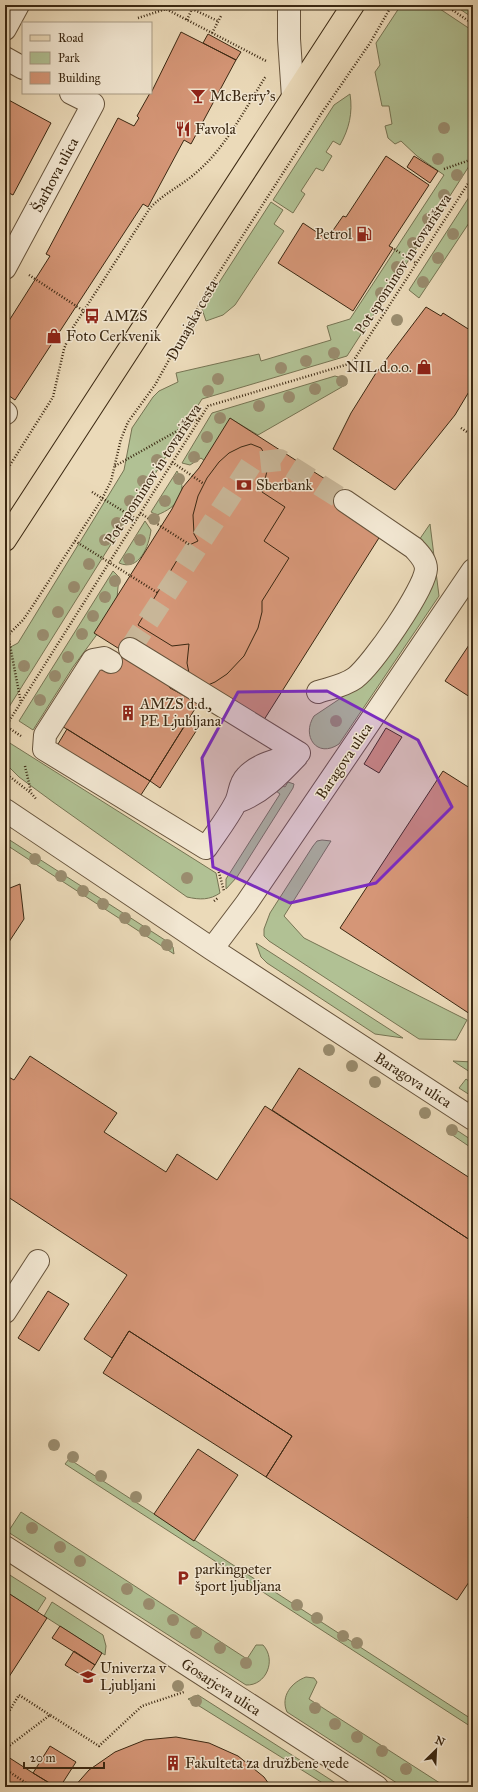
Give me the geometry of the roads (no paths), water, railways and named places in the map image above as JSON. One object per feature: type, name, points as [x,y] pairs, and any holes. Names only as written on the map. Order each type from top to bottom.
[{"type":"main road","points":[[5,540],[353,5]]},
{"type":"street","points":[[5,29],[18,5]]},
{"type":"street","points":[[290,5],[289,39],[293,98]]},
{"type":"street","points":[[5,58],[22,67]]},
{"type":"street","name":"Šarhova ulica","points":[[6,263],[93,104],[73,94]]},
{"type":"street","points":[[318,692],[343,684],[355,678],[372,661],[418,592],[425,577],[426,566],[423,558],[414,548],[345,502]]},
{"type":"street","name":"Baragova ulica","points":[[212,949],[246,904],[473,570]]},
{"type":"street","points":[[130,649],[299,753]]},
{"type":"street","points":[[111,662],[104,658],[93,660],[45,735],[44,749],[206,848],[237,802],[242,782],[246,777],[267,764],[299,753]]},
{"type":"street","points":[[237,802],[259,792],[299,753]]},
{"type":"street","name":"Baragova ulica","points":[[5,810],[212,949],[473,1119]]},
{"type":"street","points":[[5,1312],[38,1261]]},
{"type":"street","name":"Gosarjeva ulica","points":[[5,1547],[378,1787]]},
{"type":"tunnel","points":[[130,649],[252,463],[280,460],[345,501]]},
{"type":"place","name":"McBerry's","points":[[198,96]]},
{"type":"place","name":"Favola","points":[[183,129]]},
{"type":"place","name":"Petrol","points":[[364,234]]},
{"type":"place","name":"AMZS","points":[[92,316]]},
{"type":"place","name":"Foto Cerkvenik","points":[[54,336]]},
{"type":"place","name":"NIL d.o.o.","points":[[424,367]]},
{"type":"place","name":"Sberbank","points":[[244,485]]},
{"type":"place","name":"AMZS d.d., PE Ljubljana","points":[[128,713]]},
{"type":"place","name":"parkingpeter šport ljubljana","points":[[183,1578]]},
{"type":"place","name":"Univerza v Ljubljani","points":[[88,1677]]},
{"type":"place","name":"Fakulteta za družbene vede","points":[[173,1763]]}]
